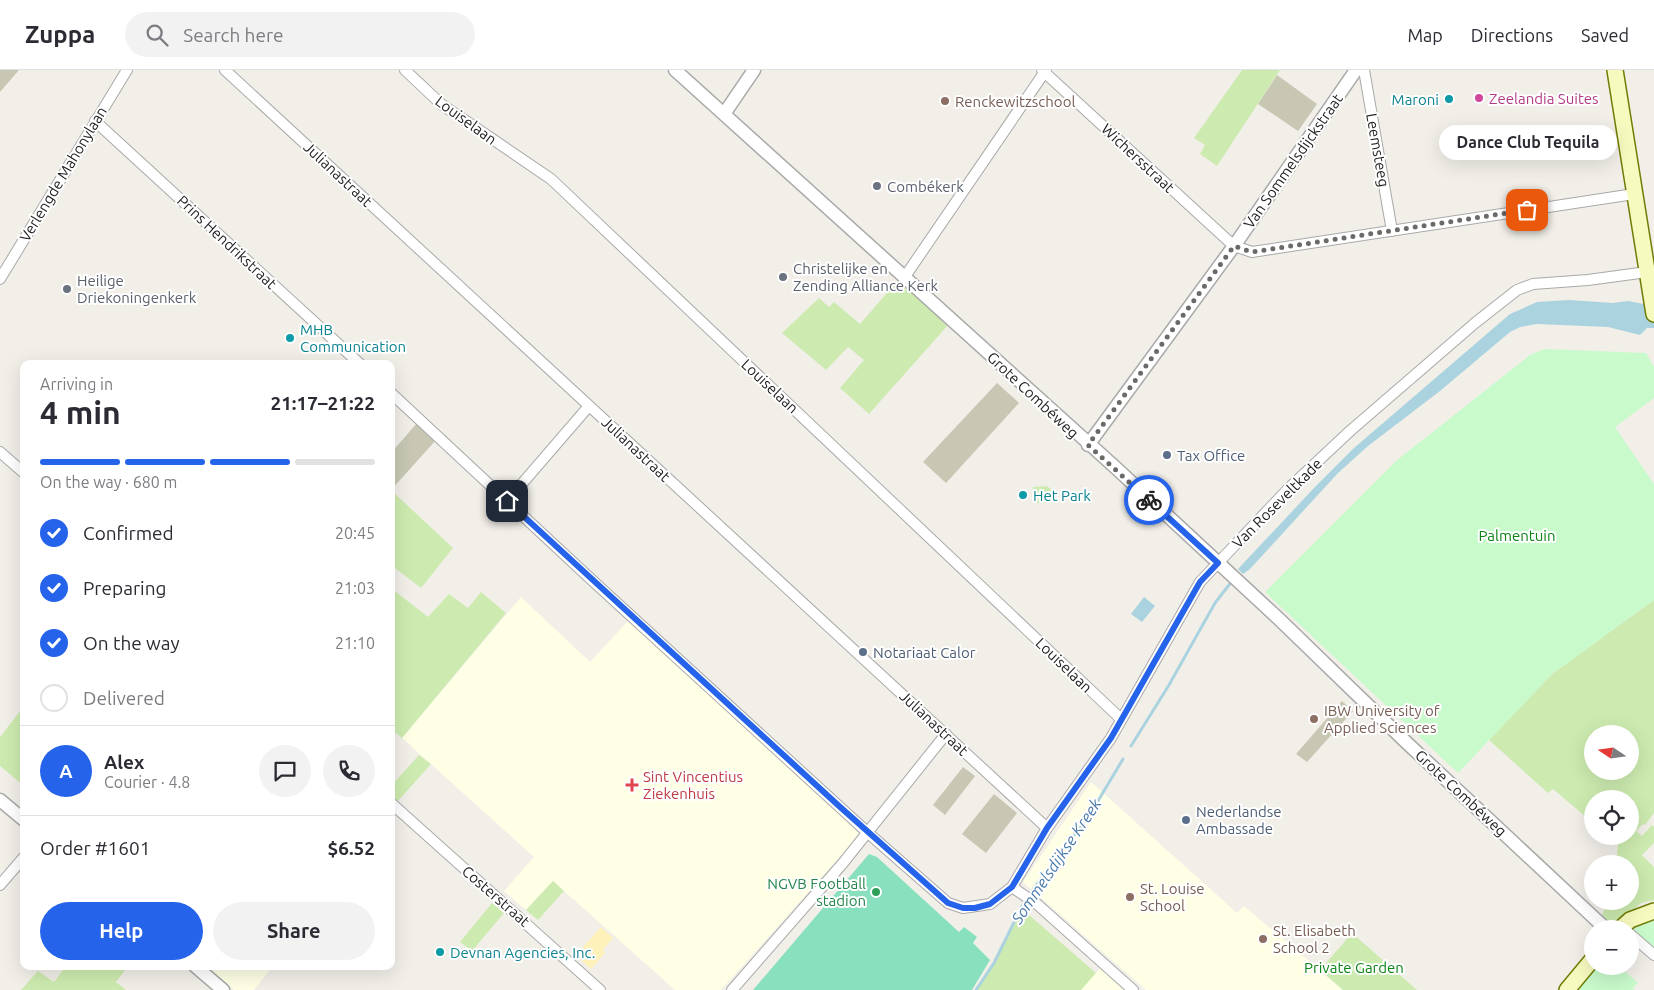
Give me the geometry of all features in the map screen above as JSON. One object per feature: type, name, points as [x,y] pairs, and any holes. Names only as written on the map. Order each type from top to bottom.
[{"type":"main road","points":[[1615,70],[1654,314]]},
{"type":"main road","points":[[1630,920],[1654,911]]},
{"type":"main road","points":[[1566,990],[1584,969]]},
{"type":"street","name":"Verlengde Mahonylaan","points":[[0,279],[127,70]]},
{"type":"street","name":"Julianastraat","points":[[225,70],[1047,828]]},
{"type":"street","name":"Louiselaan","points":[[405,70],[441,104],[551,179],[1121,719]]},
{"type":"street","name":"Grote Combéweg","points":[[676,70],[1088,445],[1116,468],[1596,920]]},
{"type":"street","points":[[724,114],[754,70]]},
{"type":"street","name":"Van Sommelsdijckstraat","points":[[1088,445],[1234,246],[1356,70]]},
{"type":"street","name":"Leemsteeg","points":[[1364,70],[1392,231]]},
{"type":"street","points":[[904,278],[1044,71]]},
{"type":"street","name":"Wichersstraat","points":[[1044,71],[1234,246]]},
{"type":"street","name":"Prins Hendrikstraat","points":[[95,121],[356,360]]},
{"type":"street","points":[[1234,246],[1252,252],[1634,194]]},
{"type":"street","name":"Van Roseveltkade","points":[[867,832],[948,903],[963,908],[975,908],[990,904],[1015,888],[1047,828],[1111,738],[1200,582],[1221,566],[1287,490],[1350,431],[1475,322],[1517,290],[1533,284],[1588,280],[1647,272]]},
{"type":"street","points":[[395,397],[867,832]]},
{"type":"street","points":[[507,501],[589,406]]},
{"type":"street","points":[[0,452],[20,470]]},
{"type":"street","points":[[732,990],[843,863],[946,734]]},
{"type":"street","points":[[0,800],[20,817]]},
{"type":"street","name":"Costerstraat","points":[[395,807],[600,990]]},
{"type":"street","points":[[0,885],[20,862]]},
{"type":"street","points":[[1015,888],[1038,905],[1133,990]]},
{"type":"street","points":[[1639,942],[1654,955]]},
{"type":"street","points":[[200,970],[223,990]]},
{"type":"shaded area","points":[[0,70],[19,70],[0,92]]},
{"type":"shaded area","points":[[1277,75],[1317,104],[1298,131],[1258,104]]},
{"type":"shaded area","points":[[997,383],[1019,403],[946,483],[923,462]]},
{"type":"shaded area","points":[[417,423],[436,440],[395,486],[395,448]]},
{"type":"shaded area","name":"Sint Vincentius Ziekenhuis","points":[[521,597],[590,662],[628,621],[862,832],[721,990],[675,990],[553,881],[526,910],[504,891],[534,857],[402,738]]},
{"type":"shaded area","points":[[1342,701],[1353,711],[1307,762],[1296,754]]},
{"type":"shaded area","points":[[963,767],[975,776],[945,815],[933,805]]},
{"type":"shaded area","name":"St. Louise School","points":[[1091,782],[1237,913],[1244,906],[1343,990],[1146,990],[1023,882]]},
{"type":"shaded area","points":[[994,794],[1017,813],[986,853],[962,834]]},
{"type":"shaded area","points":[[1100,968],[1124,990],[1081,990]]},
{"type":"shaded area","points":[[211,970],[270,970],[254,990],[234,990]]},
{"type":"green space","points":[[1242,70],[1280,70],[1217,166],[1200,154],[1205,145],[1194,138]]},
{"type":"green space","points":[[899,279],[949,324],[869,414],[840,388],[864,360],[848,347],[826,370],[782,333],[819,298],[829,307],[834,302],[860,324]]},
{"type":"green space","name":"Palmentuin","points":[[1544,349],[1646,353],[1654,367],[1654,398],[1615,427],[1654,484],[1654,600],[1552,674],[1458,773],[1265,592],[1396,461],[1530,355]]},
{"type":"green space","points":[[1047,486],[1051,489],[1051,503],[1037,503],[1033,500],[1033,487]]},
{"type":"green space","points":[[395,494],[453,548],[421,588],[395,568]]},
{"type":"green space","points":[[395,591],[428,617],[449,594],[468,608],[481,592],[506,613],[402,738],[395,732]]},
{"type":"green space","points":[[1654,600],[1654,813],[1645,825],[1643,824],[1639,828],[1639,790],[1584,790],[1584,815],[1553,789],[1548,793],[1489,740],[1552,674]]},
{"type":"green space","points":[[20,711],[20,783],[0,766],[0,737]]},
{"type":"green space","points":[[419,755],[431,764],[398,801],[395,798],[395,782]]},
{"type":"green space","points":[[1652,825],[1654,827],[1654,843],[1642,855],[1654,867],[1654,900],[1639,905],[1639,855],[1617,855],[1618,845],[1639,845],[1639,834],[1642,836]]},
{"type":"green space","name":"NGVB Football stadion","points":[[869,854],[877,857],[959,932],[964,927],[977,937],[973,943],[990,960],[972,990],[753,990]]},
{"type":"green space","points":[[553,881],[564,891],[538,920],[526,910]]},
{"type":"green space","points":[[492,903],[504,913],[472,951],[460,942]]},
{"type":"green space","points":[[1021,908],[1096,973],[1081,990],[976,990],[994,963]]},
{"type":"green space","points":[[1604,910],[1634,910],[1623,920],[1607,920],[1602,915]]},
{"type":"green space","points":[[1654,916],[1654,952],[1639,938],[1639,923]]},
{"type":"green space","name":"Private Garden","points":[[1352,933],[1417,990],[1343,990],[1320,970]]},
{"type":"green space","points":[[63,970],[125,970],[116,982],[126,990],[21,990],[38,971],[54,982]]},
{"type":"green space","points":[[1586,975],[1629,975],[1638,983],[1633,988],[1635,990],[1580,990],[1581,980]]},
{"type":"sand","points":[[601,927],[613,938],[603,950],[605,953],[591,969],[576,955]]},
{"type":"water","points":[[1569,300],[1613,303],[1628,301],[1654,306],[1654,328],[1647,328],[1640,335],[1608,327],[1537,324],[1520,327],[1510,332],[1440,391],[1368,446],[1338,473],[1250,569],[1243,574],[1238,569],[1354,448],[1510,314],[1537,302]]},
{"type":"water","points":[[1144,597],[1155,606],[1142,622],[1131,614]]},
{"type":"waterway","points":[[1131,746],[1169,685],[1215,603],[1232,581]]},
{"type":"waterway","name":"Sommelsdijkse Kreek","points":[[976,990],[994,963],[1021,908],[1089,816],[1123,759]]},
{"type":"way so far","points":[[1149,500],[1116,468],[1088,445],[1234,246],[1252,252],[1527,210]]},
{"type":"place","name":"Zeelandia Suites","points":[[1479,98]]},
{"type":"place","name":"Maroni","points":[[1449,99]]},
{"type":"place","name":"Renckewitzschool","points":[[945,101]]},
{"type":"place","name":"Combékerk","points":[[877,186]]},
{"type":"place","name":"Dance Club Tequila","points":[[1527,210]]},
{"type":"place","name":"Christelijke en Zending Alliance Kerk","points":[[783,277]]},
{"type":"place","name":"Heilige Driekoningenkerk","points":[[67,289]]},
{"type":"place","name":"MHB Communication","points":[[290,338]]},
{"type":"place","name":"Tax Office","points":[[1167,455]]},
{"type":"place","name":"Het Park","points":[[1023,495]]},
{"type":"place","name":"Notariaat Calor","points":[[863,652]]},
{"type":"place","name":"IBW University of Applied Sciences","points":[[1314,719]]},
{"type":"place","name":"Sint Vincentius Ziekenhuis","points":[[632,785]]},
{"type":"place","name":"Nederlandse Ambassade","points":[[1186,820]]},
{"type":"place","name":"NGVB Football stadion","points":[[876,892]]},
{"type":"place","name":"St. Louise School","points":[[1130,897]]},
{"type":"place","name":"St. Elisabeth School 2","points":[[1263,939]]},
{"type":"place","name":"Devnan Agencies, Inc.","points":[[440,952]]},
{"type":"route","points":[[507,501],[867,832],[948,903],[963,908],[975,908],[990,904],[1012,887],[1047,828],[1111,738],[1200,582],[1218,563],[1149,500]]}]
